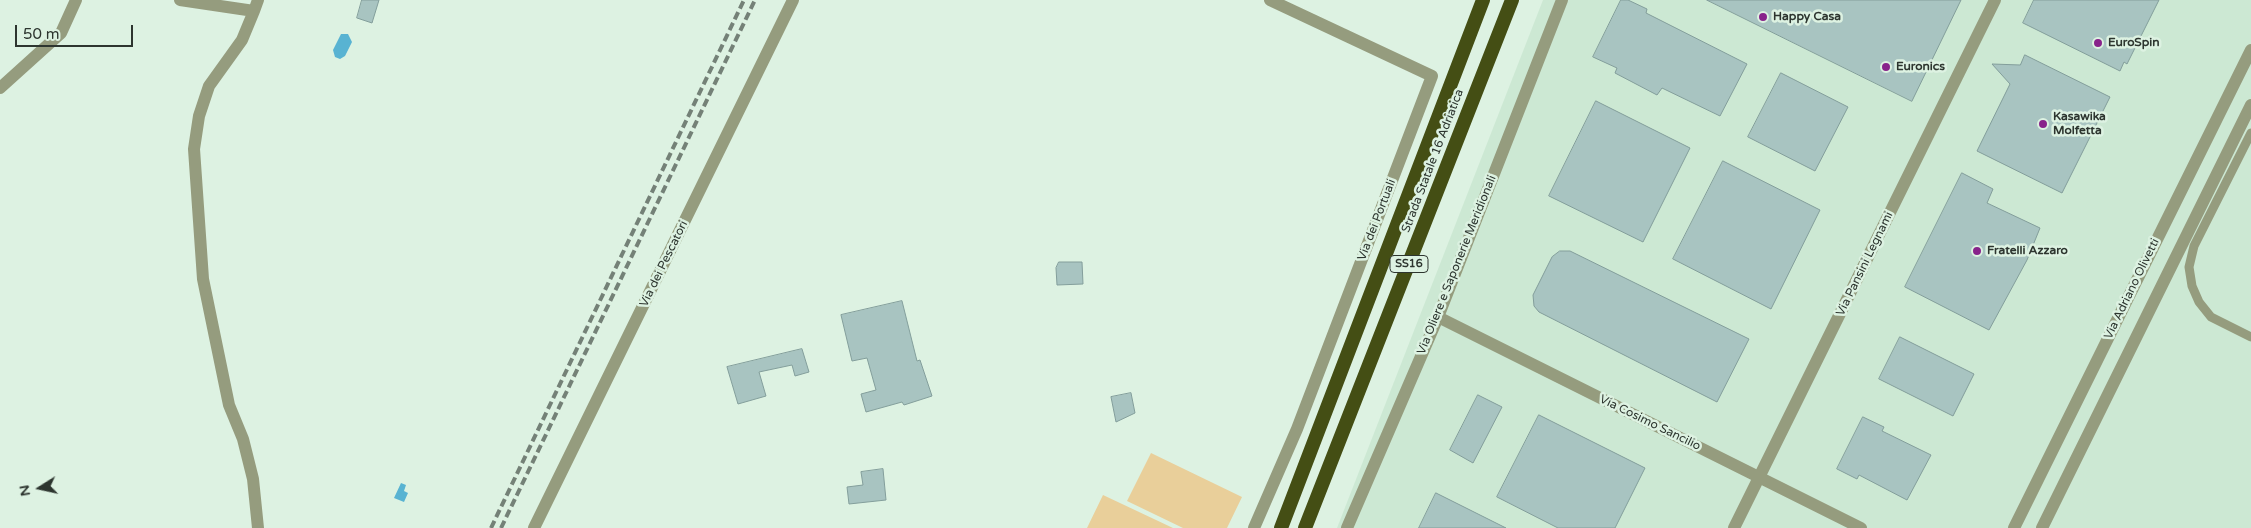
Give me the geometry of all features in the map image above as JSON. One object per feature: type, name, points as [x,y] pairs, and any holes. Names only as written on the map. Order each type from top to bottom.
[{"type":"highway","name":"Strada Statale 16 Adriatica","points":[[1281,528],[1484,0]]},
{"type":"highway","name":"Strada Statale 16 Adriatica","points":[[1305,528],[1512,0]]},
{"type":"street","points":[[0,88],[61,33],[76,0]]},
{"type":"street","points":[[180,0],[256,6],[242,40],[209,86],[199,116],[194,149],[203,279],[229,405],[243,439],[252,479],[258,528]]},
{"type":"street","name":"Via dei Pescatori","points":[[534,528],[793,0]]},
{"type":"street","name":"Via dei Portuali","points":[[1254,528],[1297,429],[1432,76],[1270,0]]},
{"type":"street","name":"Via Oliere e Saponerie Meridionali","points":[[1347,528],[1438,317],[1562,0]]},
{"type":"street","name":"Via Pansini Legnami","points":[[1734,528],[1996,0]]},
{"type":"street","name":"Via Adriano Olivetti","points":[[2014,528],[2251,50]]},
{"type":"street","points":[[2042,528],[2251,105]]},
{"type":"street","name":"Via Cosimo Sancilio","points":[[1438,317],[1861,528]]},
{"type":"lane","points":[[2251,133],[2194,246],[2189,267],[2192,286],[2199,302],[2211,317],[2251,337]]},
{"type":"shaded area","points":[[1543,0],[2251,0],[2251,528],[1337,528]]},
{"type":"shaded area","points":[[1151,453],[1242,497],[1227,528],[1183,528],[1127,501]]},
{"type":"shaded area","points":[[1103,495],[1173,528],[1087,528]]},
{"type":"water","points":[[341,34],[348,34],[352,42],[345,56],[340,59],[335,57],[333,50]]},
{"type":"water","points":[[401,483],[406,485],[404,491],[408,493],[404,502],[394,498]]},
{"type":"building","points":[[362,0],[379,0],[372,23],[357,18]]},
{"type":"building","points":[[1621,0],[1628,0],[1647,9],[1646,13],[1747,64],[1720,116],[1662,88],[1657,95],[1615,73],[1617,68],[1593,57]]},
{"type":"building","name":"Euronics","points":[[1707,0],[1961,0],[1912,101]]},
{"type":"building","name":"EuroSpin","points":[[2034,0],[2159,0],[2127,64],[2124,62],[2120,71],[2023,23]]},
{"type":"building","name":"Kasawika Molfetta","points":[[2025,55],[2110,97],[2062,193],[1977,151],[2010,84],[1992,64],[2020,65]]},
{"type":"building","points":[[1781,73],[1848,107],[1815,171],[1748,137]]},
{"type":"building","points":[[1596,101],[1690,148],[1643,242],[1549,196]]},
{"type":"building","points":[[1723,161],[1820,210],[1771,309],[1673,259]]},
{"type":"building","name":"Fratelli Azzaro","points":[[1962,173],[1993,189],[1987,203],[2040,228],[2027,260],[1989,330],[1905,287]]},
{"type":"building","points":[[1560,251],[1570,251],[1749,339],[1717,402],[1539,312],[1534,306],[1533,295],[1552,257]]},
{"type":"building","points":[[1059,262],[1082,262],[1083,284],[1057,285],[1056,268]]},
{"type":"building","points":[[902,301],[917,361],[920,360],[932,396],[904,405],[902,402],[866,412],[861,394],[876,390],[867,358],[852,361],[841,315]]},
{"type":"building","points":[[1900,337],[1974,374],[1953,416],[1879,379]]},
{"type":"building","points":[[802,349],[809,372],[795,376],[792,365],[759,372],[766,396],[738,404],[727,367]]},
{"type":"building","points":[[1131,393],[1135,413],[1116,422],[1111,397]]},
{"type":"building","points":[[1478,395],[1502,407],[1473,463],[1450,450]]},
{"type":"building","points":[[1539,415],[1645,468],[1615,528],[1558,528],[1497,497]]},
{"type":"building","points":[[1863,417],[1884,427],[1882,431],[1931,455],[1907,500],[1859,475],[1857,479],[1837,469]]},
{"type":"building","points":[[883,469],[886,500],[849,504],[847,487],[863,485],[861,472]]},
{"type":"building","points":[[1436,493],[1506,528],[1419,528]]},
{"type":"railway","points":[[491,528],[744,0]]},
{"type":"railway","points":[[501,528],[755,0]]},
{"type":"place","name":"Happy Casa","points":[[1763,17]]},
{"type":"place","name":"EuroSpin","points":[[2098,43]]},
{"type":"place","name":"Euronics","points":[[1886,67]]},
{"type":"place","name":"Kasawika Molfetta","points":[[2043,124]]},
{"type":"place","name":"Fratelli Azzaro","points":[[1977,251]]}]
